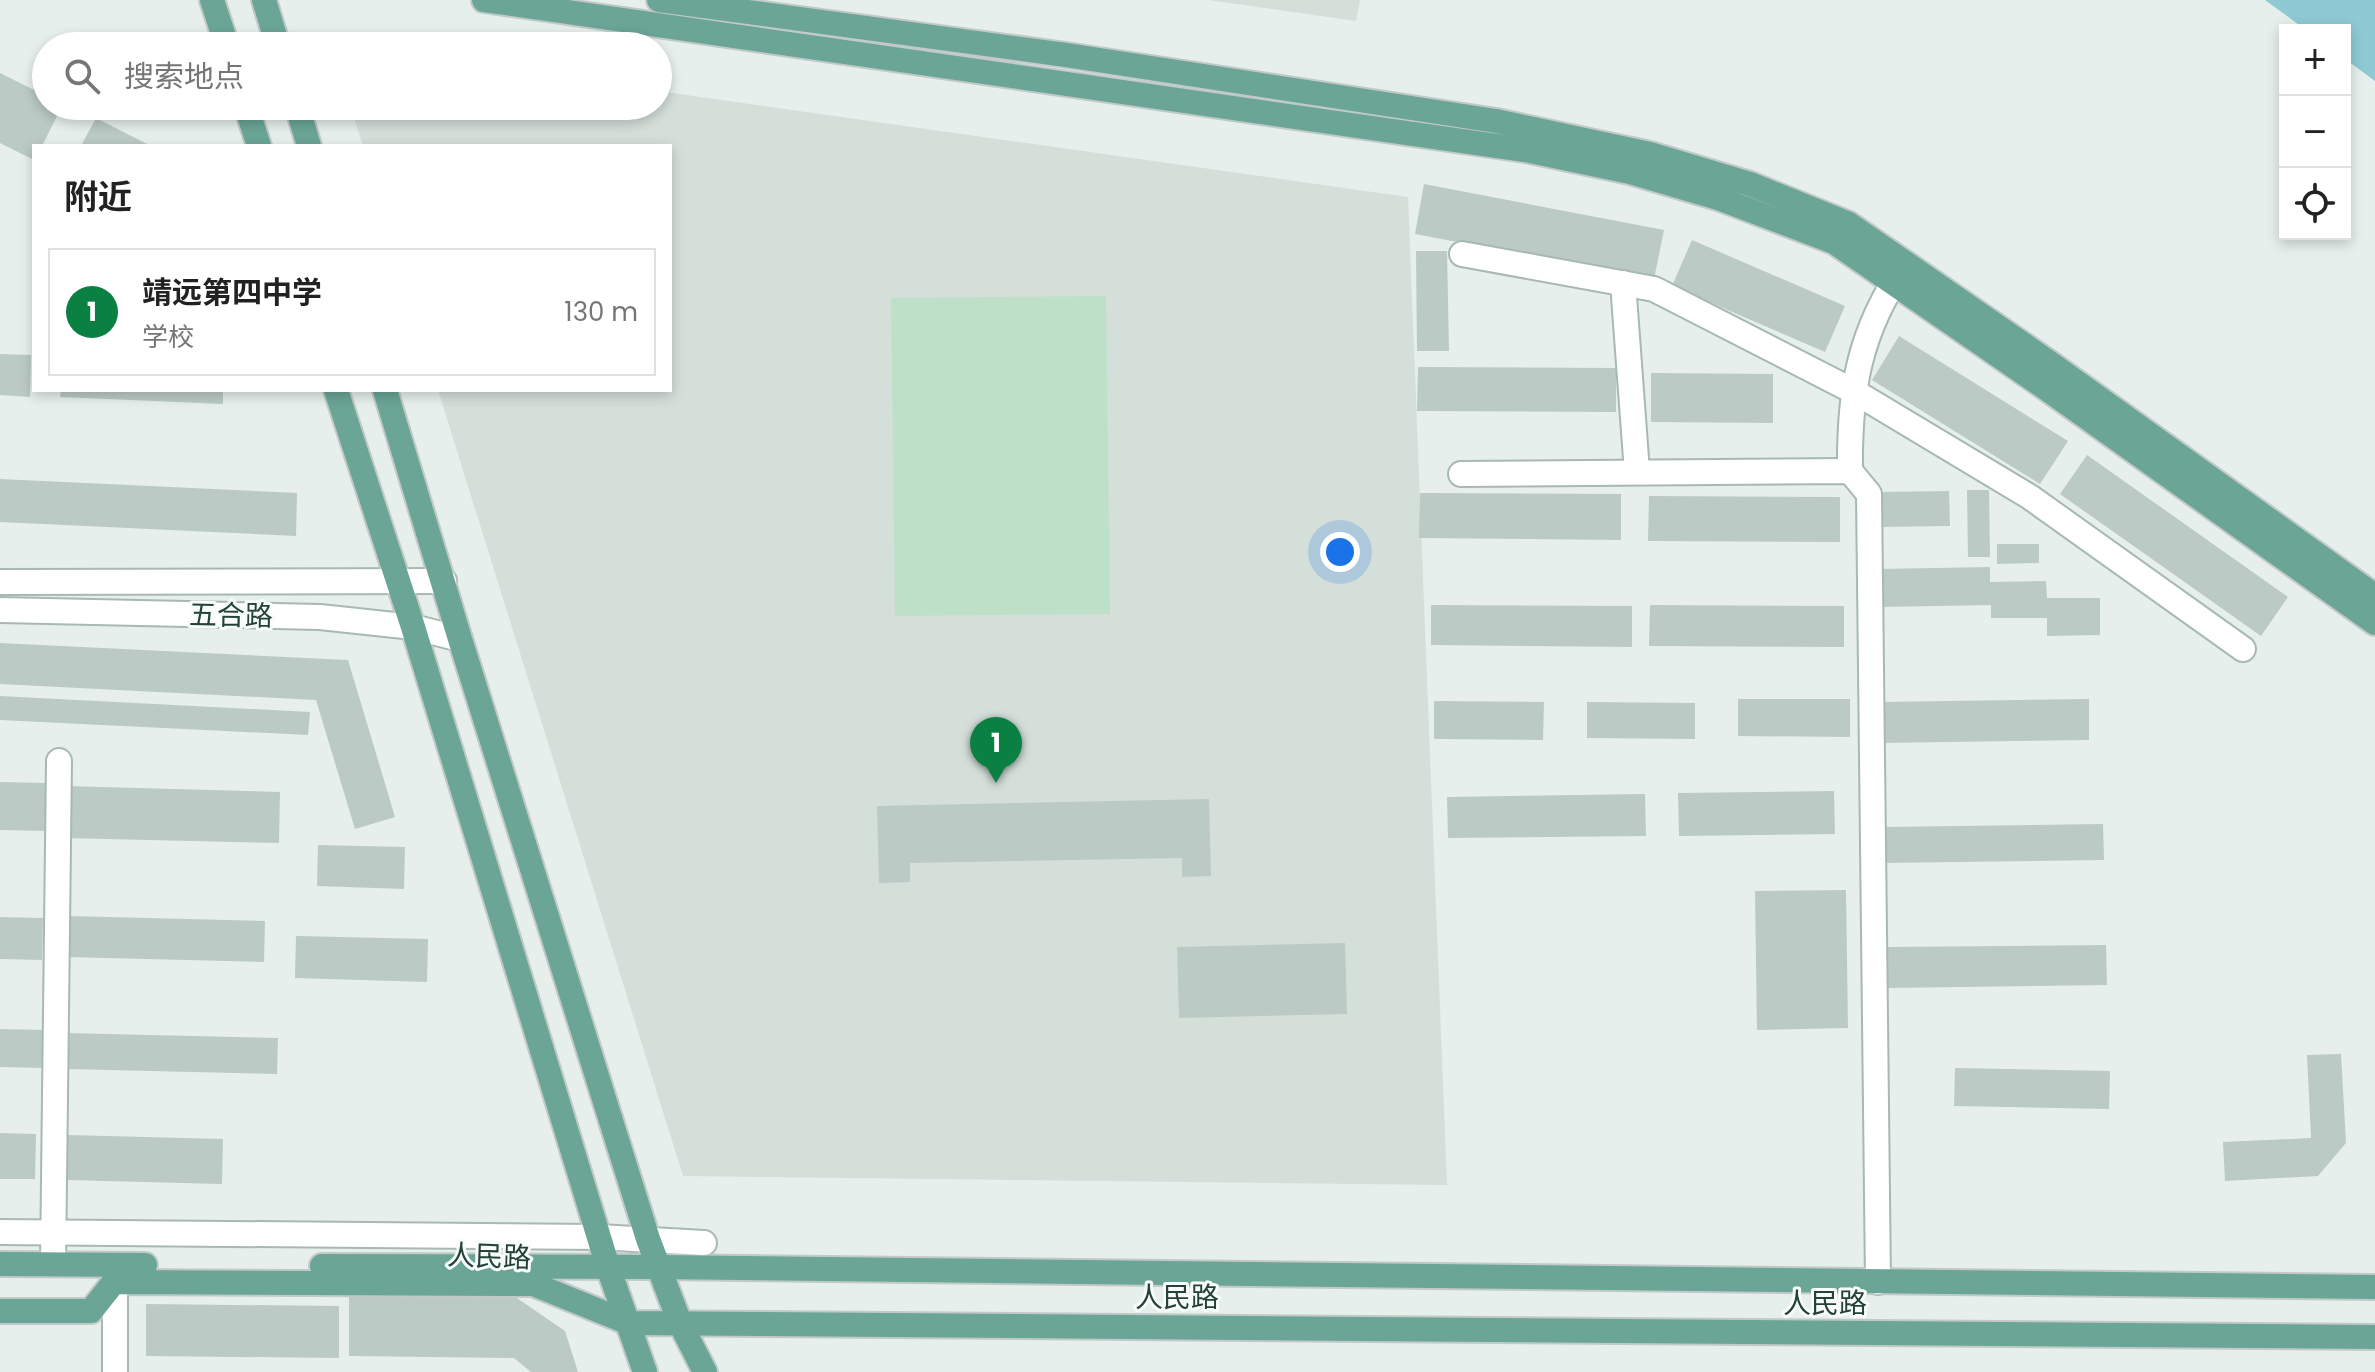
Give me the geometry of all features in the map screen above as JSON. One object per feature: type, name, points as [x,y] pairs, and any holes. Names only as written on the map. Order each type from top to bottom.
[{"type":"main road","points":[[212,0],[222,32]]},
{"type":"main road","points":[[264,0],[274,32]]},
{"type":"main road","points":[[484,0],[1525,150],[1630,172],[1718,198],[1834,242],[1899,273],[2050,363],[2375,596]]},
{"type":"main road","points":[[659,0],[1066,55],[1496,121],[1650,154],[1750,184],[1849,224],[1899,273],[2044,387],[2375,623]]},
{"type":"main road","points":[[251,120],[258,144]]},
{"type":"main road","points":[[301,120],[308,144]]},
{"type":"main road","points":[[337,392],[413,627],[608,1267],[645,1372]]},
{"type":"main road","points":[[386,392],[648,1239],[680,1323],[705,1372]]},
{"type":"main road","name":"人民路","points":[[0,1264],[53,1264],[115,1274],[533,1284],[629,1323],[2375,1337]]},
{"type":"main road","name":"人民路","points":[[115,1274],[658,1267],[2375,1287]]},
{"type":"main road","points":[[0,1311],[91,1311],[115,1274]]},
{"type":"street","points":[[1462,254],[1654,289],[1855,392],[2030,497],[2243,649]]},
{"type":"street","points":[[1878,1282],[1869,494],[1850,471],[1850,431],[1859,366],[1870,325],[1899,273]]},
{"type":"street","points":[[1623,283],[1637,472]]},
{"type":"street","points":[[1461,474],[1850,471]]},
{"type":"street","name":"五合路","points":[[0,582],[444,581]]},
{"type":"street","name":"五合路","points":[[0,610],[320,617],[413,627],[460,639]]},
{"type":"street","points":[[53,1264],[59,761]]},
{"type":"street","points":[[0,1232],[599,1237],[704,1243]]},
{"type":"street","points":[[115,1274],[115,1372]]},
{"type":"shaded area","points":[[1208,0],[1360,0],[1356,21]]},
{"type":"shaded area","points":[[672,93],[1408,197],[1447,1185],[683,1176],[439,392],[672,392],[672,144],[362,144],[355,120],[672,120]]},
{"type":"green space","points":[[1106,296],[1110,614],[895,616],[891,298]]},
{"type":"water","points":[[2265,0],[2375,0],[2375,81],[2351,63],[2351,24],[2298,24]]},
{"type":"building","points":[[0,73],[32,89],[32,120],[55,120],[43,144],[32,144],[32,159],[0,143]]},
{"type":"building","points":[[95,120],[100,120],[147,144],[82,144]]},
{"type":"building","points":[[1424,184],[1664,230],[1654,279],[1415,234]]},
{"type":"building","points":[[1692,240],[1845,306],[1825,352],[1672,286]]},
{"type":"building","points":[[1416,251],[1447,251],[1449,351],[1417,351]]},
{"type":"building","points":[[1899,336],[2068,441],[2040,484],[1872,380]]},
{"type":"building","points":[[0,354],[31,355],[30,397],[0,395]]},
{"type":"building","points":[[1418,367],[1616,368],[1616,412],[1417,411]]},
{"type":"building","points":[[1651,373],[1773,374],[1773,423],[1651,422]]},
{"type":"building","points":[[61,392],[223,392],[223,404],[60,397]]},
{"type":"building","points":[[2087,455],[2288,597],[2261,636],[2060,494]]},
{"type":"building","points":[[0,479],[297,493],[296,536],[0,522]]},
{"type":"building","points":[[1967,490],[1989,490],[1990,557],[1968,557]]},
{"type":"building","points":[[1949,491],[1950,526],[1879,527],[1879,492]]},
{"type":"building","points":[[1420,493],[1621,494],[1621,540],[1419,538]]},
{"type":"building","points":[[1649,496],[1840,497],[1840,542],[1648,541]]},
{"type":"building","points":[[1997,544],[2039,544],[2039,563],[1997,564]]},
{"type":"building","points":[[1990,567],[1990,582],[2046,581],[2047,598],[2100,598],[2100,635],[2047,636],[2047,618],[1991,618],[1991,605],[1881,607],[1880,569]]},
{"type":"building","points":[[1431,605],[1632,606],[1632,647],[1431,645]]},
{"type":"building","points":[[1650,605],[1844,606],[1844,647],[1649,646]]},
{"type":"building","points":[[0,643],[348,660],[395,817],[355,829],[316,700],[0,684]]},
{"type":"building","points":[[0,696],[310,712],[308,735],[0,720]]},
{"type":"building","points":[[1738,699],[1850,699],[1850,737],[1738,736]]},
{"type":"building","points":[[2089,699],[2089,740],[1880,743],[1880,702]]},
{"type":"building","points":[[1434,701],[1544,702],[1543,740],[1434,739]]},
{"type":"building","points":[[1587,702],[1695,703],[1695,739],[1587,738]]},
{"type":"building","points":[[0,782],[47,783],[46,831],[0,830]]},
{"type":"building","points":[[65,786],[280,792],[279,843],[63,838]]},
{"type":"building","points":[[1834,791],[1835,834],[1679,836],[1678,793]]},
{"type":"building","points":[[1645,794],[1646,836],[1448,838],[1447,797]]},
{"type":"building","points":[[1209,799],[1211,876],[1182,877],[1182,858],[910,863],[910,882],[879,883],[877,806]]},
{"type":"building","points":[[2103,824],[2104,860],[1884,863],[1883,827]]},
{"type":"building","points":[[318,845],[405,847],[404,889],[317,886]]},
{"type":"building","points":[[1846,890],[1848,1028],[1757,1030],[1755,891]]},
{"type":"building","points":[[68,916],[265,921],[264,962],[66,957]]},
{"type":"building","points":[[0,917],[43,918],[42,960],[0,959]]},
{"type":"building","points":[[296,936],[428,939],[427,982],[295,978]]},
{"type":"building","points":[[1345,943],[1347,1014],[1179,1018],[1177,947]]},
{"type":"building","points":[[2106,945],[2107,985],[1887,988],[1886,947]]},
{"type":"building","points":[[0,1029],[44,1030],[43,1068],[0,1067]]},
{"type":"building","points":[[66,1033],[278,1038],[277,1074],[66,1069]]},
{"type":"building","points":[[2341,1054],[2346,1143],[2318,1176],[2225,1181],[2223,1142],[2311,1138],[2307,1055]]},
{"type":"building","points":[[1955,1068],[2110,1071],[2109,1109],[1954,1106]]},
{"type":"building","points":[[0,1133],[36,1134],[35,1179],[0,1179]]},
{"type":"building","points":[[67,1135],[223,1139],[222,1184],[66,1180]]},
{"type":"building","points":[[349,1294],[514,1296],[565,1331],[578,1372],[531,1372],[514,1358],[349,1356]]},
{"type":"building","points":[[146,1304],[339,1306],[339,1358],[146,1356]]},
{"type":"place","name":"靖远第四中学","points":[[996,783]]}]
